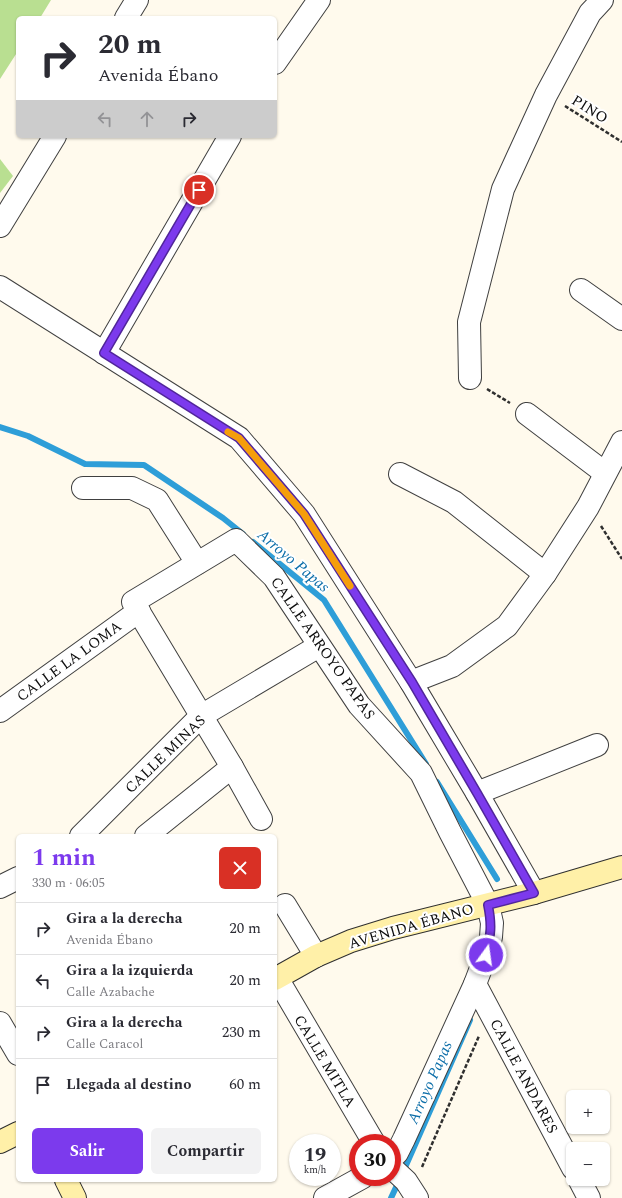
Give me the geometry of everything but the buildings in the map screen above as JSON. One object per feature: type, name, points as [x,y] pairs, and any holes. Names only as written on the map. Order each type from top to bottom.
[{"type":"main road","name":"AVENIDA ÉBANO","points":[[277,977],[316,956],[352,941],[393,928],[534,893],[622,868]]},
{"type":"main road","points":[[0,1142],[16,1134]]},
{"type":"main road","points":[[67,1182],[75,1198]]},
{"type":"street","points":[[127,16],[137,0]]},
{"type":"street","points":[[277,61],[318,0]]},
{"type":"street","points":[[470,378],[469,322],[503,189],[546,95],[590,13],[602,0]]},
{"type":"street","points":[[0,226],[53,138]]},
{"type":"street","points":[[104,353],[229,138]]},
{"type":"street","points":[[581,290],[622,319]]},
{"type":"street","points":[[6,298],[104,353],[239,438],[304,514],[412,682],[534,893]]},
{"type":"street","points":[[527,414],[606,473]]},
{"type":"street","points":[[412,682],[452,666],[507,626],[545,574],[588,507],[622,442]]},
{"type":"street","points":[[400,474],[454,502],[545,574]]},
{"type":"street","points":[[83,488],[132,488],[157,500],[198,563]]},
{"type":"street","name":"CALLE LA LOMA","points":[[0,711],[136,606],[198,563],[236,540]]},
{"type":"street","name":"CALLE ARROYO PAPAS","points":[[236,540],[274,577],[359,705],[421,773],[488,905],[492,924],[491,937],[486,955],[475,984],[397,1153],[403,1178]]},
{"type":"street","points":[[136,606],[232,767],[261,819]]},
{"type":"street","name":"CALLE MINAS","points":[[83,834],[201,716],[320,646]]},
{"type":"street","points":[[477,793],[597,745]]},
{"type":"street","points":[[148,834],[232,767]]},
{"type":"street","points":[[0,887],[16,879]]},
{"type":"street","points":[[285,905],[316,956]]},
{"type":"street","name":"CALLE MITLA","points":[[277,980],[369,1134]]},
{"type":"street","name":"CALLE ANDARES","points":[[475,984],[566,1155]]},
{"type":"street","points":[[0,1023],[16,1051]]},
{"type":"street","points":[[325,1198],[349,1185]]},
{"type":"street","points":[[583,1186],[589,1198]]},
{"type":"path","name":"PINO","points":[[546,95],[622,142]]},
{"type":"path","points":[[470,378],[527,414]]},
{"type":"path","points":[[588,507],[622,559]]},
{"type":"path","points":[[403,1178],[489,1011]]},
{"type":"green space","points":[[0,0],[51,0],[41,16],[16,16],[16,54],[0,79]]},
{"type":"green space","points":[[0,159],[13,176],[0,193]]},
{"type":"waterway","name":"Arroyo Papas","points":[[0,427],[28,436],[85,464],[144,465],[223,518],[243,534]]},
{"type":"waterway","name":"Arroyo Papas","points":[[253,542],[324,600],[426,764]]},
{"type":"waterway","name":"Arroyo Papas","points":[[437,782],[497,879]]},
{"type":"waterway","name":"Arroyo Papas","points":[[403,1172],[470,1020]]},
{"type":"waterway","name":"Arroyo Papas","points":[[391,1198],[397,1186]]},
{"type":"slow traffic","points":[[228,432],[239,438],[304,514],[350,586]]},
{"type":"route","points":[[199,190],[104,353],[239,438],[304,514],[412,682],[534,893],[488,905],[492,924],[491,937],[486,955]]}]
